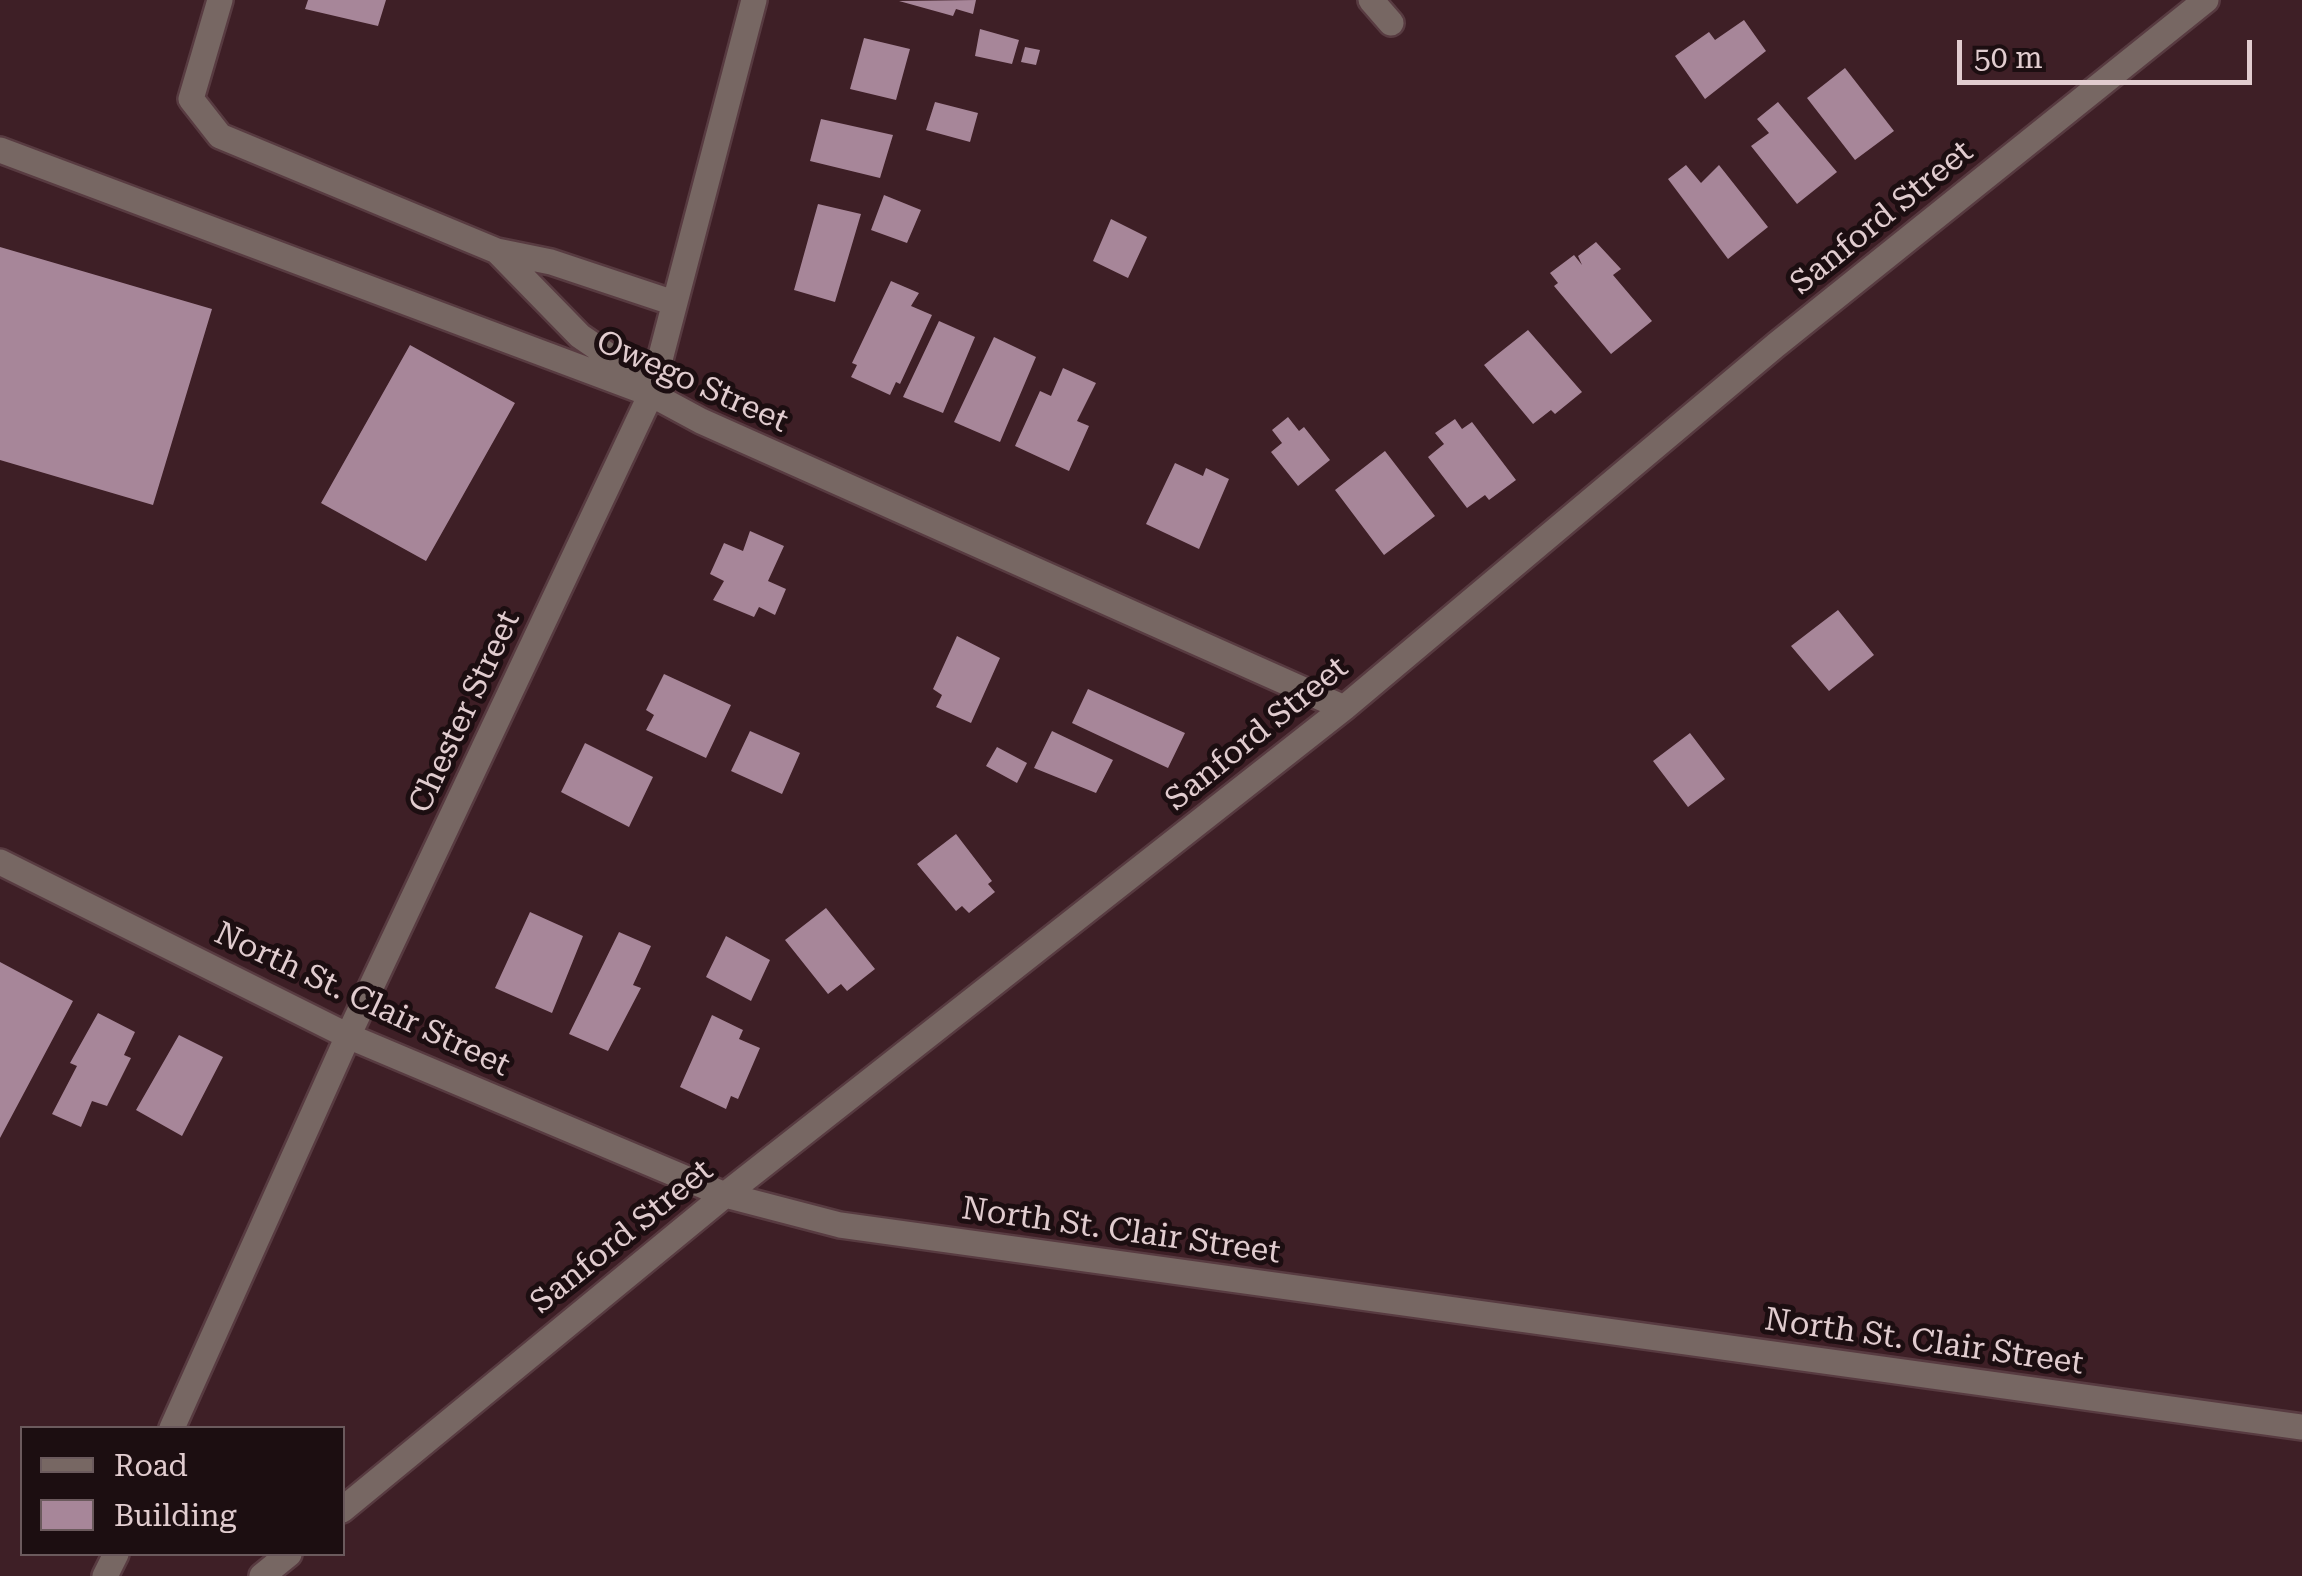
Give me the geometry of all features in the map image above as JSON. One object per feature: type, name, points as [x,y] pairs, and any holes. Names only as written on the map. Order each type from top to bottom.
[{"type":"street","points":[[220,0],[191,99],[220,136],[497,251],[552,262],[674,303]]},
{"type":"street","name":"Chester Street","points":[[173,1426],[348,1036],[654,382],[754,0]]},
{"type":"street","points":[[1372,0],[1391,23]]},
{"type":"street","name":"Sanford Street","points":[[345,1508],[725,1195],[1344,708],[1776,345],[2206,0]]},
{"type":"street","name":"Owego Street","points":[[0,150],[654,382],[1344,708]]},
{"type":"street","points":[[497,251],[580,336],[654,382]]},
{"type":"street","name":"North St. Clair Street","points":[[0,862],[348,1036],[725,1195],[840,1225],[2302,1427]]},
{"type":"street","points":[[262,1576],[287,1556]]},
{"type":"building","points":[[308,0],[386,0],[378,26],[305,9]]},
{"type":"building","points":[[976,0],[973,14],[956,9],[953,16],[899,1]]},
{"type":"building","points":[[1744,20],[1766,51],[1705,99],[1675,56],[1709,32],[1715,40]]},
{"type":"building","points":[[980,29],[1019,40],[1012,64],[975,56]]},
{"type":"building","points":[[864,38],[910,49],[896,100],[850,89]]},
{"type":"building","points":[[1025,47],[1040,50],[1036,65],[1021,62]]},
{"type":"building","points":[[1845,68],[1894,131],[1855,160],[1807,98]]},
{"type":"building","points":[[935,102],[978,113],[970,142],[926,130]]},
{"type":"building","points":[[1778,102],[1837,172],[1797,204],[1751,146],[1769,133],[1757,119]]},
{"type":"building","points":[[821,119],[893,135],[880,178],[810,161]]},
{"type":"building","points":[[1686,165],[1701,183],[1719,165],[1768,227],[1728,259],[1668,179]]},
{"type":"building","points":[[884,195],[921,210],[907,243],[871,230]]},
{"type":"building","points":[[818,204],[861,214],[835,302],[794,290]]},
{"type":"building","points":[[1111,219],[1147,237],[1128,278],[1093,261]]},
{"type":"building","points":[[1596,242],[1621,269],[1613,275],[1652,321],[1611,354],[1554,286],[1558,283],[1550,273],[1574,255],[1582,265],[1578,256]]},
{"type":"building","points":[[0,247],[212,309],[153,505],[0,460]]},
{"type":"building","points":[[891,281],[919,293],[911,306],[932,315],[900,384],[896,382],[890,395],[851,377],[857,365],[852,363]]},
{"type":"building","points":[[939,321],[975,337],[943,413],[903,397]]},
{"type":"building","points":[[1528,330],[1582,392],[1555,414],[1551,410],[1533,424],[1484,365]]},
{"type":"building","points":[[994,337],[1036,357],[1000,442],[954,422]]},
{"type":"building","points":[[410,345],[515,403],[426,561],[321,503]]},
{"type":"building","points":[[1063,368],[1096,383],[1077,421],[1089,426],[1069,471],[1015,446],[1040,391],[1051,396]]},
{"type":"building","points":[[1288,417],[1299,431],[1304,427],[1330,460],[1298,486],[1271,452],[1282,443],[1272,430]]},
{"type":"building","points":[[1455,419],[1462,429],[1472,422],[1516,480],[1489,500],[1485,495],[1467,508],[1428,457],[1444,444],[1435,433]]},
{"type":"building","points":[[1385,451],[1435,516],[1384,555],[1335,490]]},
{"type":"building","points":[[1175,463],[1203,476],[1206,468],[1229,479],[1199,549],[1146,524]]},
{"type":"building","points":[[750,531],[784,546],[768,581],[786,589],[775,615],[759,607],[754,617],[713,600],[724,581],[710,574],[724,543],[743,551]]},
{"type":"building","points":[[1838,610],[1874,655],[1829,691],[1791,646]]},
{"type":"building","points":[[957,636],[1000,658],[971,723],[936,707],[942,695],[933,689]]},
{"type":"building","points":[[664,674],[731,705],[706,758],[646,730],[654,715],[646,710]]},
{"type":"building","points":[[1088,689],[1185,733],[1168,768],[1072,723]]},
{"type":"building","points":[[750,731],[800,753],[782,794],[731,771]]},
{"type":"building","points":[[1052,731],[1113,760],[1096,793],[1034,768]]},
{"type":"building","points":[[1690,733],[1725,779],[1688,807],[1653,761]]},
{"type":"building","points":[[585,743],[653,777],[629,827],[561,792]]},
{"type":"building","points":[[997,747],[1027,763],[1017,783],[986,766]]},
{"type":"building","points":[[956,834],[992,881],[988,884],[995,892],[969,913],[962,906],[956,911],[917,864]]},
{"type":"building","points":[[826,908],[875,969],[847,991],[841,984],[828,994],[785,940]]},
{"type":"building","points":[[530,912],[583,936],[552,1013],[495,988]]},
{"type":"building","points":[[619,932],[651,946],[633,985],[641,988],[608,1051],[569,1034]]},
{"type":"building","points":[[726,936],[770,960],[751,1001],[706,977]]},
{"type":"building","points":[[0,962],[73,1001],[0,1138]]},
{"type":"building","points":[[98,1013],[135,1032],[124,1055],[131,1058],[107,1106],[92,1101],[81,1127],[52,1114],[77,1066],[70,1063]]},
{"type":"building","points":[[712,1015],[743,1030],[739,1039],[760,1048],[738,1099],[731,1096],[726,1109],[680,1087]]},
{"type":"building","points":[[179,1035],[223,1057],[182,1136],[136,1110]]}]
